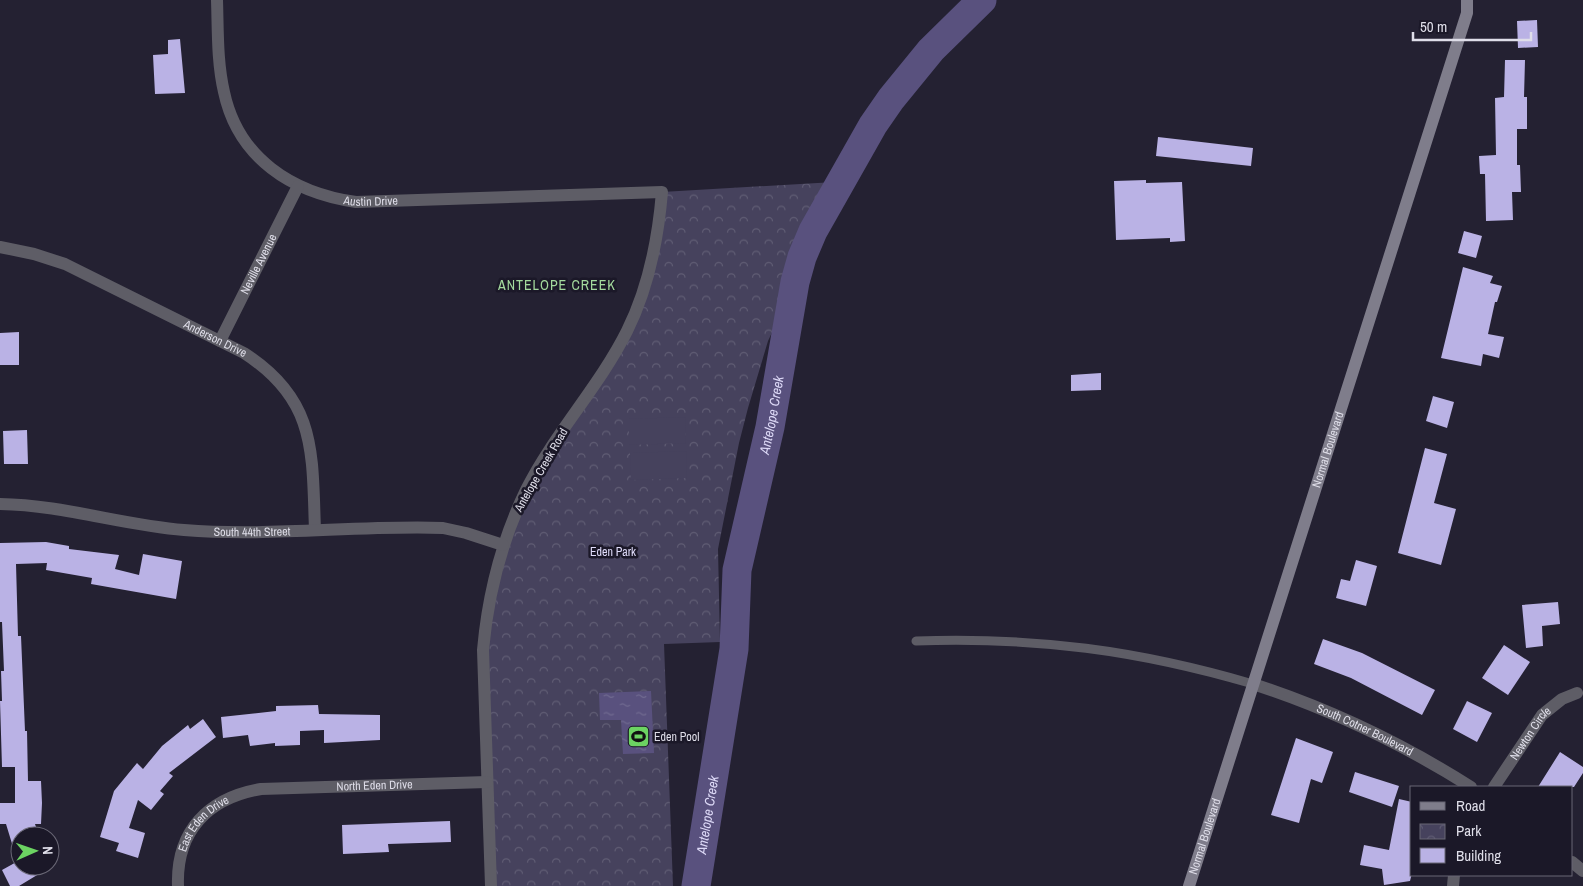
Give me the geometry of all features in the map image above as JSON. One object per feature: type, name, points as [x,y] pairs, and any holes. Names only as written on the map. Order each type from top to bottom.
[{"type":"main road","name":"Normal Boulevard","points":[[1189,886],[1467,13],[1468,0]]},
{"type":"main road","name":"Normal Boulevard","points":[[1467,13],[1476,0]]},
{"type":"street","name":"Austin Drive","points":[[217,0],[220,68],[224,93],[232,116],[243,138],[259,158],[278,174],[298,186],[331,199],[356,202],[662,192]]},
{"type":"street","name":"Neville Avenue","points":[[220,341],[298,186]]},
{"type":"street","name":"Antelope Creek Road","points":[[491,886],[483,650],[486,611],[493,577],[502,545],[526,489],[550,448],[608,364],[628,330],[643,294],[653,262],[659,229],[662,192]]},
{"type":"street","name":"Anderson Drive","points":[[0,247],[34,254],[66,264],[244,353],[267,369],[285,388],[300,413],[309,436],[312,455],[315,530]]},
{"type":"street","name":"South 44th Street","points":[[0,504],[66,509],[183,530],[226,533],[443,528],[466,533],[502,545]]},
{"type":"street","name":"South Cotner Boulevard","points":[[1253,684],[1289,696],[1368,729],[1422,757],[1469,786]]},
{"type":"street","name":"Newton Circle","points":[[1495,786],[1542,715],[1562,699],[1577,693]]},
{"type":"street","name":"North Eden Drive","points":[[261,789],[487,782]]},
{"type":"street","name":"East Eden Drive","points":[[178,886],[180,856],[195,825],[208,810],[224,799],[243,792],[261,789]]},
{"type":"street","points":[[1573,863],[1583,871]]},
{"type":"lane","points":[[916,641],[1002,640],[1099,648],[1204,669],[1253,684]]},
{"type":"green space","name":"Eden Park","points":[[852,181],[810,251],[768,341],[748,408],[739,443],[718,549],[720,642],[664,644],[673,886],[491,886],[486,611],[527,489],[608,364],[643,294],[662,192]]},
{"type":"green space","points":[[685,417],[686,443],[629,445],[629,419]]},
{"type":"green space","points":[[686,451],[687,478],[631,480],[630,453]]},
{"type":"water","name":"Eden Pool","points":[[651,691],[654,753],[623,754],[621,720],[600,720],[599,693]]},
{"type":"building","points":[[1537,20],[1538,47],[1518,48],[1517,21]]},
{"type":"building","points":[[180,39],[185,93],[155,94],[153,55],[168,54],[168,40]]},
{"type":"building","points":[[1505,60],[1525,60],[1524,97],[1527,97],[1527,129],[1517,129],[1517,165],[1520,165],[1521,192],[1512,192],[1513,220],[1486,221],[1485,174],[1480,174],[1479,156],[1496,155],[1495,98],[1504,97]]},
{"type":"building","points":[[1158,137],[1253,148],[1251,166],[1156,156]]},
{"type":"building","points":[[1146,180],[1146,183],[1182,182],[1185,241],[1170,242],[1170,238],[1116,240],[1114,181]]},
{"type":"building","points":[[1464,231],[1482,236],[1476,258],[1458,253]]},
{"type":"building","points":[[1463,267],[1493,276],[1490,283],[1502,286],[1497,302],[1495,302],[1488,334],[1504,337],[1499,358],[1483,354],[1481,366],[1441,358]]},
{"type":"building","points":[[19,332],[19,365],[0,365],[0,333]]},
{"type":"building","points":[[1101,373],[1101,390],[1071,391],[1071,375]]},
{"type":"building","points":[[1433,396],[1454,402],[1447,428],[1426,421]]},
{"type":"building","points":[[27,430],[28,464],[4,464],[3,431]]},
{"type":"building","points":[[1425,448],[1447,454],[1434,503],[1456,509],[1441,565],[1398,553]]},
{"type":"building","points":[[46,542],[69,546],[69,549],[119,555],[115,569],[139,575],[143,554],[182,561],[176,599],[91,584],[92,578],[46,570],[47,563],[16,564],[18,636],[21,636],[28,781],[41,781],[42,803],[41,824],[35,824],[36,826],[10,826],[10,837],[6,824],[0,824],[0,803],[15,803],[15,767],[2,767],[0,701],[2,701],[1,671],[4,671],[2,622],[0,622],[0,543]]},
{"type":"building","points":[[1356,560],[1377,566],[1366,606],[1336,598],[1341,579],[1350,581]]},
{"type":"building","points":[[1558,602],[1560,624],[1542,626],[1543,646],[1526,648],[1522,605]]},
{"type":"building","points":[[1323,639],[1362,653],[1435,690],[1422,715],[1351,678],[1314,664]]},
{"type":"building","points":[[1504,645],[1530,662],[1508,695],[1482,678]]},
{"type":"building","points":[[1467,701],[1492,713],[1477,742],[1453,729]]},
{"type":"building","points":[[318,705],[319,714],[380,715],[380,740],[324,743],[324,730],[300,731],[300,745],[275,746],[275,743],[250,746],[248,735],[223,738],[221,717],[276,711],[276,706]]},
{"type":"building","points":[[203,719],[216,737],[169,773],[173,776],[160,791],[164,794],[151,810],[138,800],[129,828],[145,833],[138,858],[116,851],[119,843],[100,837],[114,791],[137,763],[143,769],[162,746],[188,725],[190,729]]},
{"type":"building","points":[[1296,738],[1333,752],[1322,783],[1311,779],[1299,823],[1271,815]]},
{"type":"building","points":[[1560,752],[1583,767],[1583,773],[1574,787],[1539,786]]},
{"type":"building","points":[[1355,772],[1399,786],[1392,807],[1349,792]]},
{"type":"building","points":[[1399,799],[1410,802],[1410,881],[1384,885],[1382,869],[1360,865],[1364,845],[1389,850]]},
{"type":"building","points":[[450,821],[451,842],[388,844],[389,852],[343,854],[342,825]]},
{"type":"building","points":[[10,866],[10,876],[36,876],[19,886],[10,886],[2,870]]},
{"type":"waterway","name":"Antelope Creek","points":[[696,886],[734,649],[737,570],[770,427],[795,282],[802,257],[813,231],[873,125],[891,99],[931,50],[982,0]]},
{"type":"place","name":"Eden Pool","points":[[638,737]]},
{"type":"district","name":"ANTELOPE CREEK","points":[[557,285]]}]
